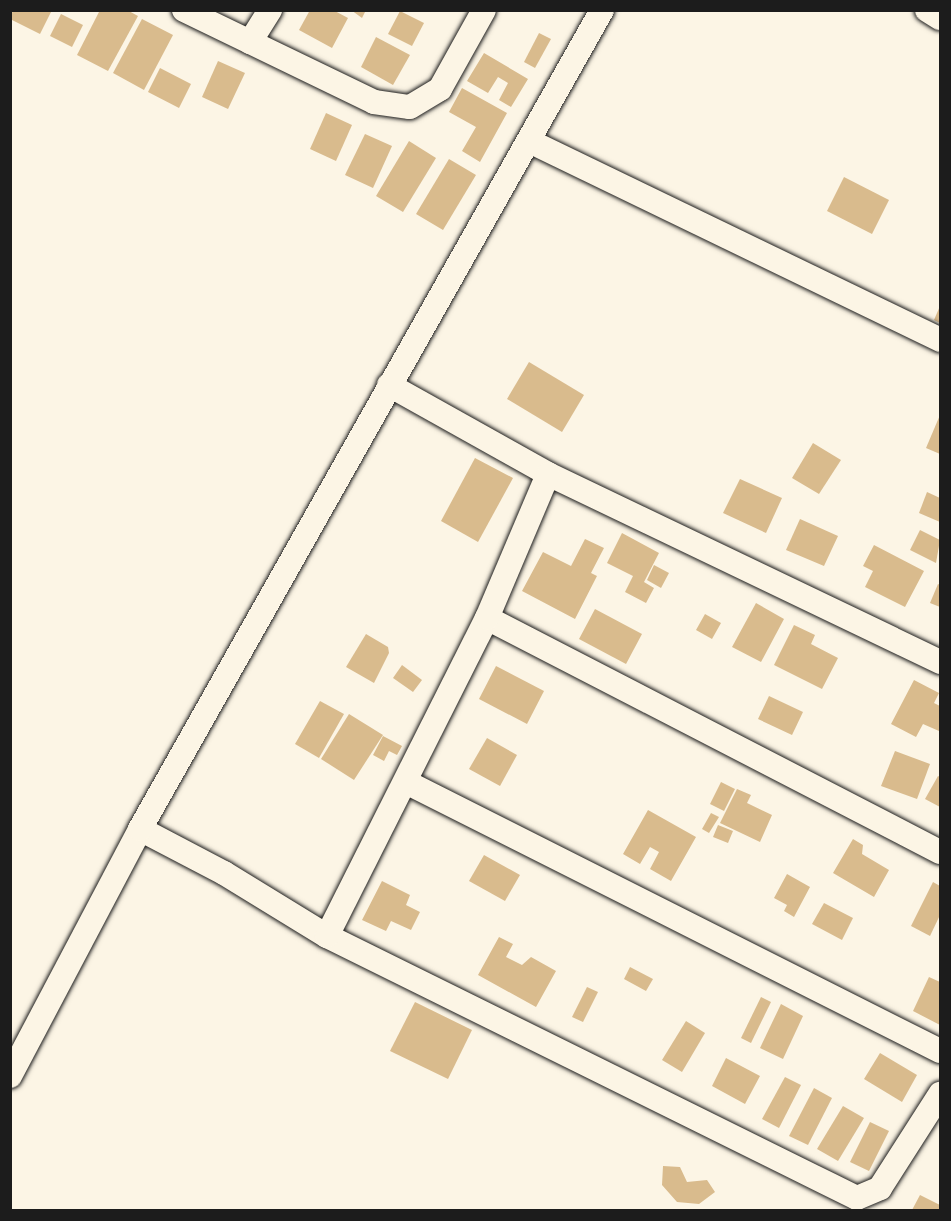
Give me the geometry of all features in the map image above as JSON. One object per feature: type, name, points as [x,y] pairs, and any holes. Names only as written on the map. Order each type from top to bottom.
[{"type":"street","points":[[184,10],[374,102],[410,107],[440,89],[484,10]]},
{"type":"street","points":[[250,42],[270,10]]},
{"type":"street","points":[[10,1076],[140,829],[602,10]]},
{"type":"street","points":[[927,10],[940,18]]},
{"type":"street","points":[[529,141],[940,340]]},
{"type":"street","points":[[389,384],[548,474],[940,662]]},
{"type":"street","points":[[327,936],[487,618],[548,474]]},
{"type":"street","points":[[487,618],[940,852]]},
{"type":"street","points":[[406,782],[940,1051]]},
{"type":"street","points":[[140,829],[224,873],[327,936],[857,1198],[880,1188],[940,1094]]},
{"type":"building","points":[[13,10],[52,10],[40,34],[10,19]]},
{"type":"building","points":[[100,10],[127,10],[138,16],[108,71],[77,55]]},
{"type":"building","points":[[310,10],[333,10],[348,18],[332,48],[299,30]]},
{"type":"building","points":[[351,10],[366,10],[362,18]]},
{"type":"building","points":[[400,11],[424,23],[412,46],[388,34]]},
{"type":"building","points":[[61,14],[83,25],[72,47],[50,36]]},
{"type":"building","points":[[142,19],[173,35],[144,90],[113,73]]},
{"type":"building","points":[[539,33],[551,39],[535,68],[524,62]]},
{"type":"building","points":[[376,37],[410,55],[393,85],[361,67]]},
{"type":"building","points":[[484,53],[528,79],[511,107],[499,100],[508,83],[498,77],[488,93],[467,81]]},
{"type":"building","points":[[218,61],[245,73],[228,109],[202,97]]},
{"type":"building","points":[[160,68],[191,84],[179,108],[148,92]]},
{"type":"building","points":[[462,88],[507,113],[480,162],[462,151],[476,127],[449,112]]},
{"type":"building","points":[[326,113],[352,125],[336,161],[310,149]]},
{"type":"building","points":[[365,134],[392,146],[373,188],[345,175]]},
{"type":"building","points":[[409,141],[436,158],[403,212],[376,196]]},
{"type":"building","points":[[449,159],[476,175],[443,230],[416,214]]},
{"type":"building","points":[[844,177],[889,200],[872,234],[827,211]]},
{"type":"building","points":[[940,306],[940,323],[934,320]]},
{"type":"building","points":[[529,362],[584,395],[562,432],[507,399]]},
{"type":"building","points":[[940,415],[940,454],[926,448]]},
{"type":"building","points":[[813,443],[841,460],[819,494],[792,478]]},
{"type":"building","points":[[475,458],[513,478],[478,542],[441,521]]},
{"type":"building","points":[[740,479],[782,498],[766,533],[723,513]]},
{"type":"building","points":[[927,492],[940,498],[940,522],[919,513]]},
{"type":"building","points":[[800,519],[838,536],[824,566],[786,550]]},
{"type":"building","points":[[920,530],[940,540],[936,563],[910,550]]},
{"type":"building","points":[[622,533],[659,553],[644,582],[654,588],[646,603],[625,592],[633,576],[607,563]]},
{"type":"building","points":[[585,539],[604,548],[591,573],[597,576],[575,619],[522,591],[543,552],[571,566]]},
{"type":"building","points":[[874,545],[924,571],[905,607],[865,587],[873,571],[863,566]]},
{"type":"building","points":[[654,565],[669,573],[661,588],[647,580]]},
{"type":"building","points":[[938,584],[940,585],[940,607],[930,603]]},
{"type":"building","points":[[756,603],[784,619],[761,662],[732,647]]},
{"type":"building","points":[[595,609],[642,634],[626,664],[579,639]]},
{"type":"building","points":[[705,614],[721,623],[712,639],[696,630]]},
{"type":"building","points":[[794,625],[815,635],[811,644],[838,658],[822,689],[774,665]]},
{"type":"building","points":[[366,634],[388,647],[389,653],[374,683],[346,667]]},
{"type":"building","points":[[402,665],[422,680],[413,692],[393,678]]},
{"type":"building","points":[[496,666],[544,691],[527,724],[479,699]]},
{"type":"building","points":[[914,680],[939,693],[934,703],[940,706],[939,731],[923,724],[916,737],[891,724]]},
{"type":"building","points":[[769,696],[803,712],[792,735],[758,719]]},
{"type":"building","points":[[320,701],[344,714],[319,758],[295,744]]},
{"type":"building","points":[[349,714],[383,735],[354,780],[321,759]]},
{"type":"building","points":[[383,736],[402,746],[397,755],[389,751],[384,761],[373,755]]},
{"type":"building","points":[[487,738],[517,755],[500,786],[469,769]]},
{"type":"building","points":[[895,751],[930,764],[917,799],[881,786]]},
{"type":"building","points":[[938,776],[940,777],[940,807],[925,799]]},
{"type":"building","points":[[721,782],[735,789],[724,811],[710,804]]},
{"type":"building","points":[[737,789],[751,795],[747,803],[772,815],[760,842],[720,823]]},
{"type":"building","points":[[648,810],[696,837],[671,881],[650,869],[659,852],[650,847],[640,864],[623,854]]},
{"type":"building","points":[[711,813],[719,817],[709,833],[702,829]]},
{"type":"building","points":[[718,825],[733,831],[728,843],[713,837]]},
{"type":"building","points":[[853,839],[863,845],[862,854],[889,870],[874,897],[833,873]]},
{"type":"building","points":[[484,855],[520,875],[505,901],[469,881]]},
{"type":"building","points":[[787,874],[810,887],[794,917],[784,911],[787,905],[774,898]]},
{"type":"building","points":[[382,881],[410,895],[406,905],[420,912],[411,930],[391,921],[386,931],[362,920]]},
{"type":"building","points":[[933,882],[940,886],[940,915],[930,936],[911,926]]},
{"type":"building","points":[[824,903],[853,918],[842,940],[812,924]]},
{"type":"building","points":[[499,937],[513,944],[506,957],[522,965],[531,957],[556,971],[536,1007],[478,975]]},
{"type":"building","points":[[630,967],[653,979],[646,991],[624,979]]},
{"type":"building","points":[[929,977],[940,982],[940,1025],[913,1011]]},
{"type":"building","points":[[587,987],[598,992],[583,1022],[572,1017]]},
{"type":"building","points":[[761,997],[771,1002],[751,1043],[741,1038]]},
{"type":"building","points":[[415,1002],[472,1030],[448,1079],[390,1051]]},
{"type":"building","points":[[781,1004],[803,1016],[783,1059],[760,1048]]},
{"type":"building","points":[[686,1021],[705,1033],[682,1072],[662,1060]]},
{"type":"building","points":[[880,1053],[917,1075],[902,1102],[864,1079]]},
{"type":"building","points":[[726,1058],[760,1076],[745,1104],[712,1086]]},
{"type":"building","points":[[785,1077],[801,1085],[779,1128],[762,1119]]},
{"type":"building","points":[[814,1088],[832,1098],[808,1145],[789,1136]]},
{"type":"building","points":[[843,1106],[864,1118],[838,1161],[817,1149]]},
{"type":"building","points":[[870,1122],[889,1131],[869,1171],[850,1162]]},
{"type":"building","points":[[663,1166],[680,1167],[687,1182],[707,1180],[715,1192],[699,1204],[677,1202],[662,1185]]},
{"type":"building","points":[[920,1195],[940,1205],[940,1210],[912,1210]]}]
